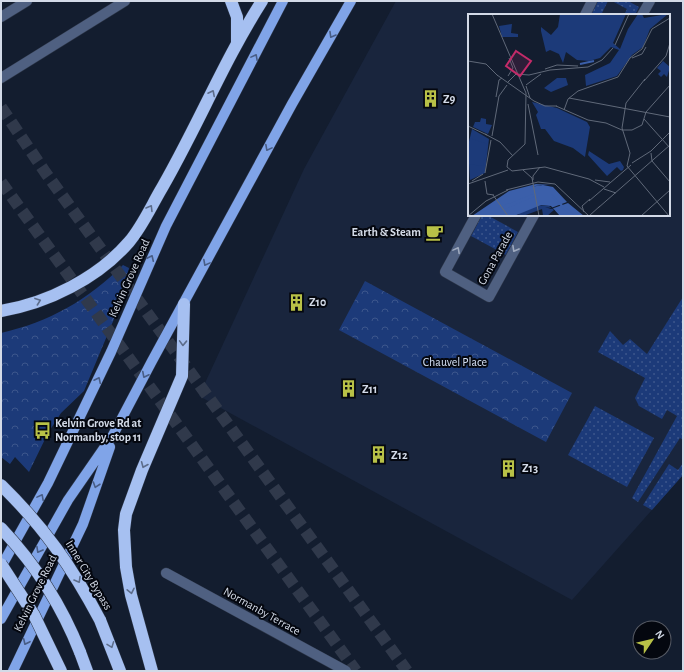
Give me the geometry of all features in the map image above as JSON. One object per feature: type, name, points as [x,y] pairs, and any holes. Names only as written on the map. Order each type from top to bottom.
[{"type":"highway","points":[[231,1],[237,17],[236,46]]},
{"type":"highway","points":[[1,311],[15,309],[40,300],[80,282],[103,266],[130,241],[173,170],[236,46],[262,1]]},
{"type":"highway","points":[[152,671],[131,595],[126,567],[124,530],[126,514],[139,476],[182,376],[184,304]]},
{"type":"highway","name":"Inner City Bypass","points":[[1,485],[54,544],[70,567],[100,620],[120,671]]},
{"type":"highway","points":[[1,528],[47,586],[63,614],[87,671]]},
{"type":"highway","points":[[1,566],[36,620],[61,671]]},
{"type":"main road","name":"Kelvin Grove Road","points":[[1,566],[48,483],[111,352],[135,294],[166,226],[283,1]]},
{"type":"main road","name":"Kelvin Grove Road","points":[[1,619],[68,500],[113,435],[292,104],[351,1]]},
{"type":"main road","name":"Kelvin Grove Road","points":[[13,671],[83,524],[113,435]]},
{"type":"street","points":[[1,17],[27,1]]},
{"type":"street","points":[[1,78],[125,1]]},
{"type":"street","points":[[586,14],[592,1]]},
{"type":"street","points":[[643,14],[650,1]]},
{"type":"street","name":"Gona Parade","points":[[475,216],[445,272],[489,297],[533,216]]},
{"type":"street","name":"Normanby Terrace","points":[[166,573],[346,671]]},
{"type":"shaded area","points":[[396,1],[683,1],[683,475],[572,600],[199,396],[304,169]]},
{"type":"green space","points":[[598,1],[608,1],[602,14],[591,14]]},
{"type":"green space","points":[[612,1],[628,1],[639,7],[636,14],[624,14],[627,9]]},
{"type":"green space","points":[[481,216],[489,216],[518,232],[506,255],[471,236]]},
{"type":"green space","points":[[123,265],[129,268],[124,295],[84,391],[61,413],[48,433],[29,472],[15,457],[10,464],[1,457],[1,333],[35,323],[67,308],[96,289]]},
{"type":"green space","name":"Chauvel Place","points":[[365,281],[572,393],[546,442],[339,330]]},
{"type":"green space","points":[[683,297],[683,440],[680,438],[638,502],[632,498],[677,416],[667,410],[662,419],[639,406],[635,398],[645,378],[598,352],[610,331],[623,345],[630,339],[647,354]]},
{"type":"green space","points":[[595,406],[654,438],[627,487],[568,455]]},
{"type":"green space","points":[[683,463],[683,475],[652,510],[643,505],[669,464],[678,470]]},
{"type":"tunnel","points":[[1,107],[45,172],[407,671]]},
{"type":"tunnel","points":[[1,182],[356,671]]},
{"type":"place","name":"Z9","points":[[430,99]]},
{"type":"place","name":"Earth & Steam","points":[[434,232]]},
{"type":"place","name":"Z10","points":[[296,302]]},
{"type":"place","name":"Z11","points":[[349,389]]},
{"type":"place","name":"Kelvin Grove Rd at Normanby, stop 11","points":[[42,430]]},
{"type":"place","name":"Z12","points":[[378,455]]},
{"type":"place","name":"Z13","points":[[509,468]]}]
